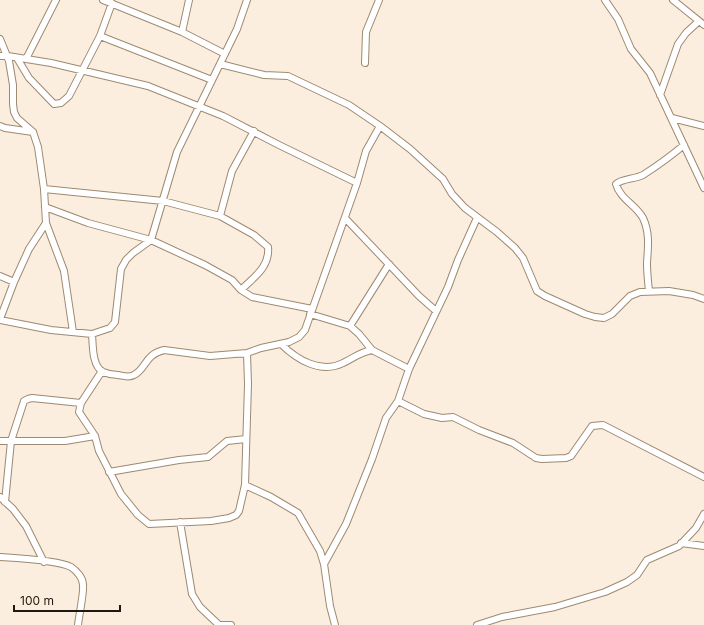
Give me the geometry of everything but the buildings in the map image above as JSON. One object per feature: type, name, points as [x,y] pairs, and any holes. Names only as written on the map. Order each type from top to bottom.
[{"type":"street","points":[[26,59],[56,0]]},
{"type":"street","points":[[103,0],[182,32],[225,54]]},
{"type":"street","points":[[182,32],[189,0]]},
{"type":"street","points":[[46,223],[29,249],[14,282],[0,320],[51,330],[92,334],[110,328],[115,322],[121,269],[126,260],[133,253],[151,240],[176,152],[237,29],[247,0]]},
{"type":"street","points":[[366,63],[366,32],[378,0]]},
{"type":"street","points":[[605,0],[618,19],[631,49],[650,73],[704,188]]},
{"type":"street","points":[[660,95],[678,44],[686,33],[702,23],[673,0]]},
{"type":"street","points":[[17,58],[29,78],[54,104],[65,101],[100,36],[112,3]]},
{"type":"street","points":[[100,36],[212,80]]},
{"type":"street","points":[[0,39],[2,57],[13,85],[14,112],[18,118],[33,132],[38,147],[44,189],[46,223],[64,271],[73,332]]},
{"type":"street","points":[[2,57],[26,59],[82,70],[148,86],[210,110],[357,183]]},
{"type":"street","points":[[220,64],[264,75],[288,76],[349,105],[380,126],[410,150],[443,180],[452,194],[465,208],[497,232],[515,248],[523,258],[537,291],[585,314],[604,318],[612,314],[630,296],[640,292],[669,292],[692,295],[704,299]]},
{"type":"street","points":[[672,118],[704,126]]},
{"type":"street","points":[[0,126],[33,132]]},
{"type":"street","points":[[92,334],[97,366],[108,374],[128,377],[134,375],[152,355],[164,350],[210,356],[247,354],[260,348],[289,342],[299,338],[305,330],[357,183],[366,152],[380,126]]},
{"type":"street","points":[[220,216],[232,171],[254,131]]},
{"type":"street","points":[[649,291],[647,264],[649,238],[648,230],[642,216],[620,194],[616,184],[641,176],[684,145]]},
{"type":"street","points":[[44,189],[163,201],[220,216],[254,235],[268,247],[269,254],[265,266],[242,290]]},
{"type":"street","points":[[45,207],[88,223],[151,240],[205,265],[232,280],[252,297],[311,312],[350,326],[359,334],[372,350],[409,369]]},
{"type":"street","points":[[345,218],[436,312]]},
{"type":"street","points":[[324,564],[346,524],[372,459],[386,418],[398,401],[409,369],[448,287],[458,260],[477,218]]},
{"type":"street","points":[[350,326],[389,264]]},
{"type":"street","points":[[0,276],[14,282]]},
{"type":"street","points":[[281,344],[290,353],[312,365],[327,368],[343,363],[362,352],[372,350]]},
{"type":"street","points":[[102,371],[81,403],[79,412],[95,436],[99,451],[121,494],[138,515],[149,524],[211,521],[236,516],[239,512],[245,486],[248,384],[247,354]]},
{"type":"street","points":[[5,502],[11,441],[24,401],[28,399],[81,403]]},
{"type":"street","points":[[398,401],[424,414],[442,418],[453,417],[513,444],[542,460],[566,458],[571,456],[592,426],[603,425],[704,477]]},
{"type":"street","points":[[0,441],[65,441],[95,436]]},
{"type":"street","points":[[109,472],[180,460],[208,457],[227,441],[246,439]]},
{"type":"street","points":[[245,486],[271,497],[298,513],[320,551],[324,564],[330,606],[335,625]]},
{"type":"street","points":[[0,497],[26,526],[44,562]]},
{"type":"street","points":[[476,625],[502,617],[555,607],[605,592],[626,582],[637,576],[647,560],[679,546],[696,528],[704,514]]},
{"type":"street","points":[[180,522],[192,594],[200,607],[220,625],[231,625]]},
{"type":"street","points":[[682,543],[704,546]]},
{"type":"street","points":[[0,557],[44,562],[72,568],[80,575],[83,584],[78,625]]}]
